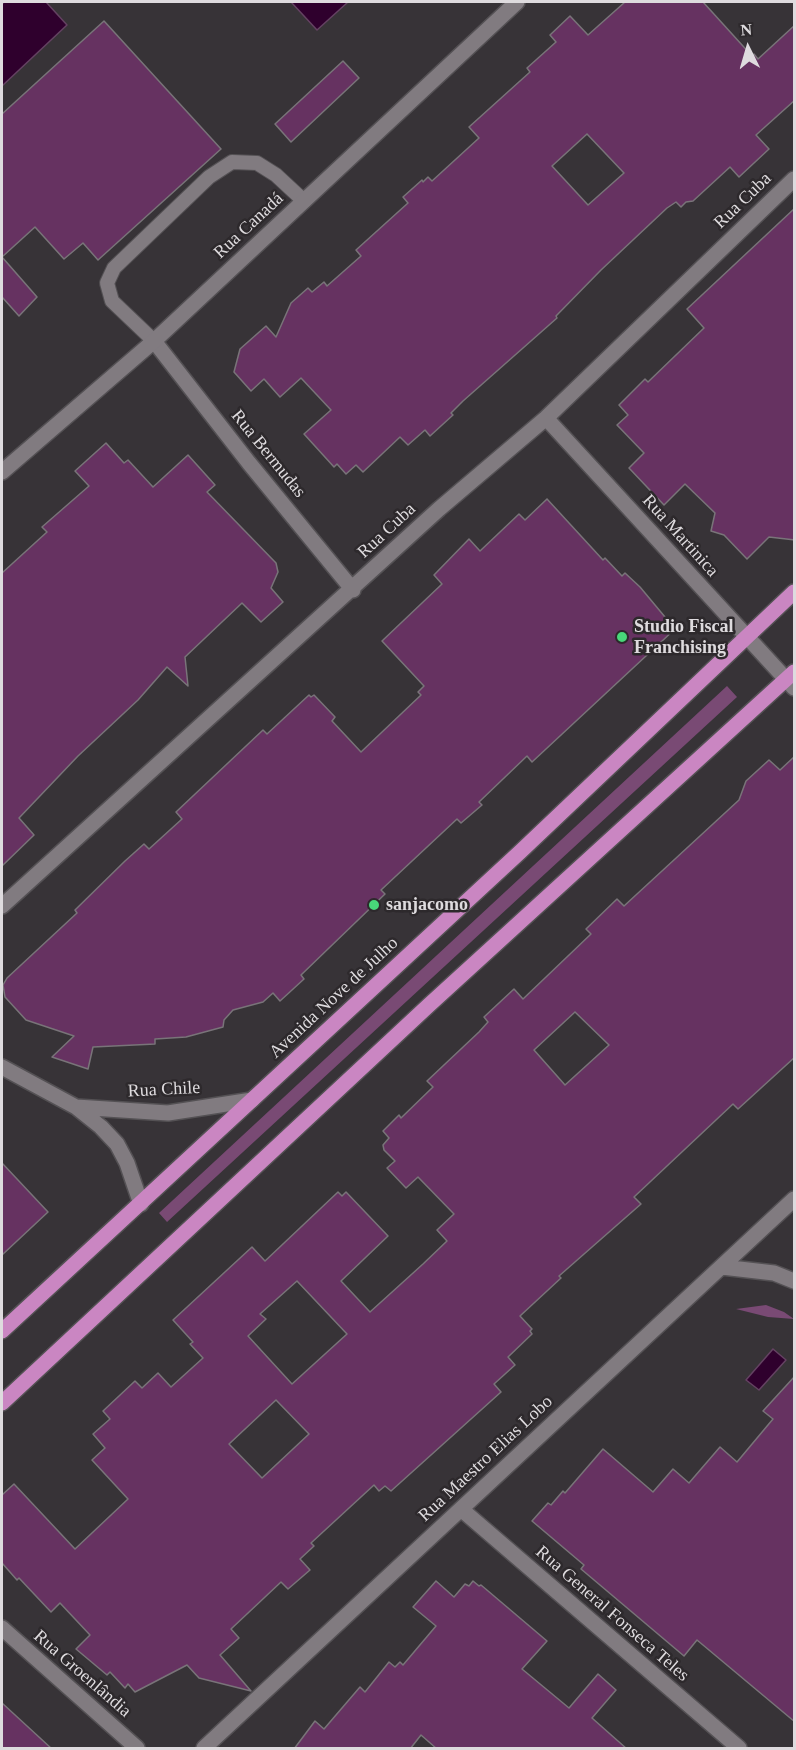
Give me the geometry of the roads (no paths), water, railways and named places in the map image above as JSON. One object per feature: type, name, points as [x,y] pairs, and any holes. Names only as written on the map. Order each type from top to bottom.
[{"type":"main road","name":"Avenida Nove de Julho","points":[[2,1331],[520,852],[795,592]]},
{"type":"main road","points":[[2,1403],[429,1005],[792,680]]},
{"type":"street","name":"Rua Canadá","points":[[2,472],[154,341],[517,2]]},
{"type":"street","name":"Rua Cuba","points":[[2,906],[353,590],[439,509],[546,417],[795,178]]},
{"type":"street","name":"Rua Bermudas","points":[[154,341],[249,463],[353,590]]},
{"type":"street","name":"Rua Martinica","points":[[546,417],[747,637],[792,680]]},
{"type":"street","name":"Rua Chile","points":[[2,1067],[76,1107],[117,1144],[127,1163],[141,1204]]},
{"type":"street","name":"Rua Chile","points":[[76,1107],[168,1113],[252,1100]]},
{"type":"street","name":"Rua Maestro Elias Lobo","points":[[204,1749],[795,1199]]},
{"type":"street","points":[[722,1267],[774,1273],[795,1281]]},
{"type":"street","name":"Rua General Fonseca Teles","points":[[461,1509],[739,1749]]},
{"type":"street","name":"Rua Groenlândia","points":[[2,1628],[137,1749]]},
{"type":"lane","points":[[154,341],[112,301],[108,283],[114,268],[209,177],[232,162],[257,163],[276,175],[304,201]]},
{"type":"place","name":"Studio Fiscal Franchising","points":[[622,637]]},
{"type":"place","name":"sanjacomo","points":[[374,905]]}]
